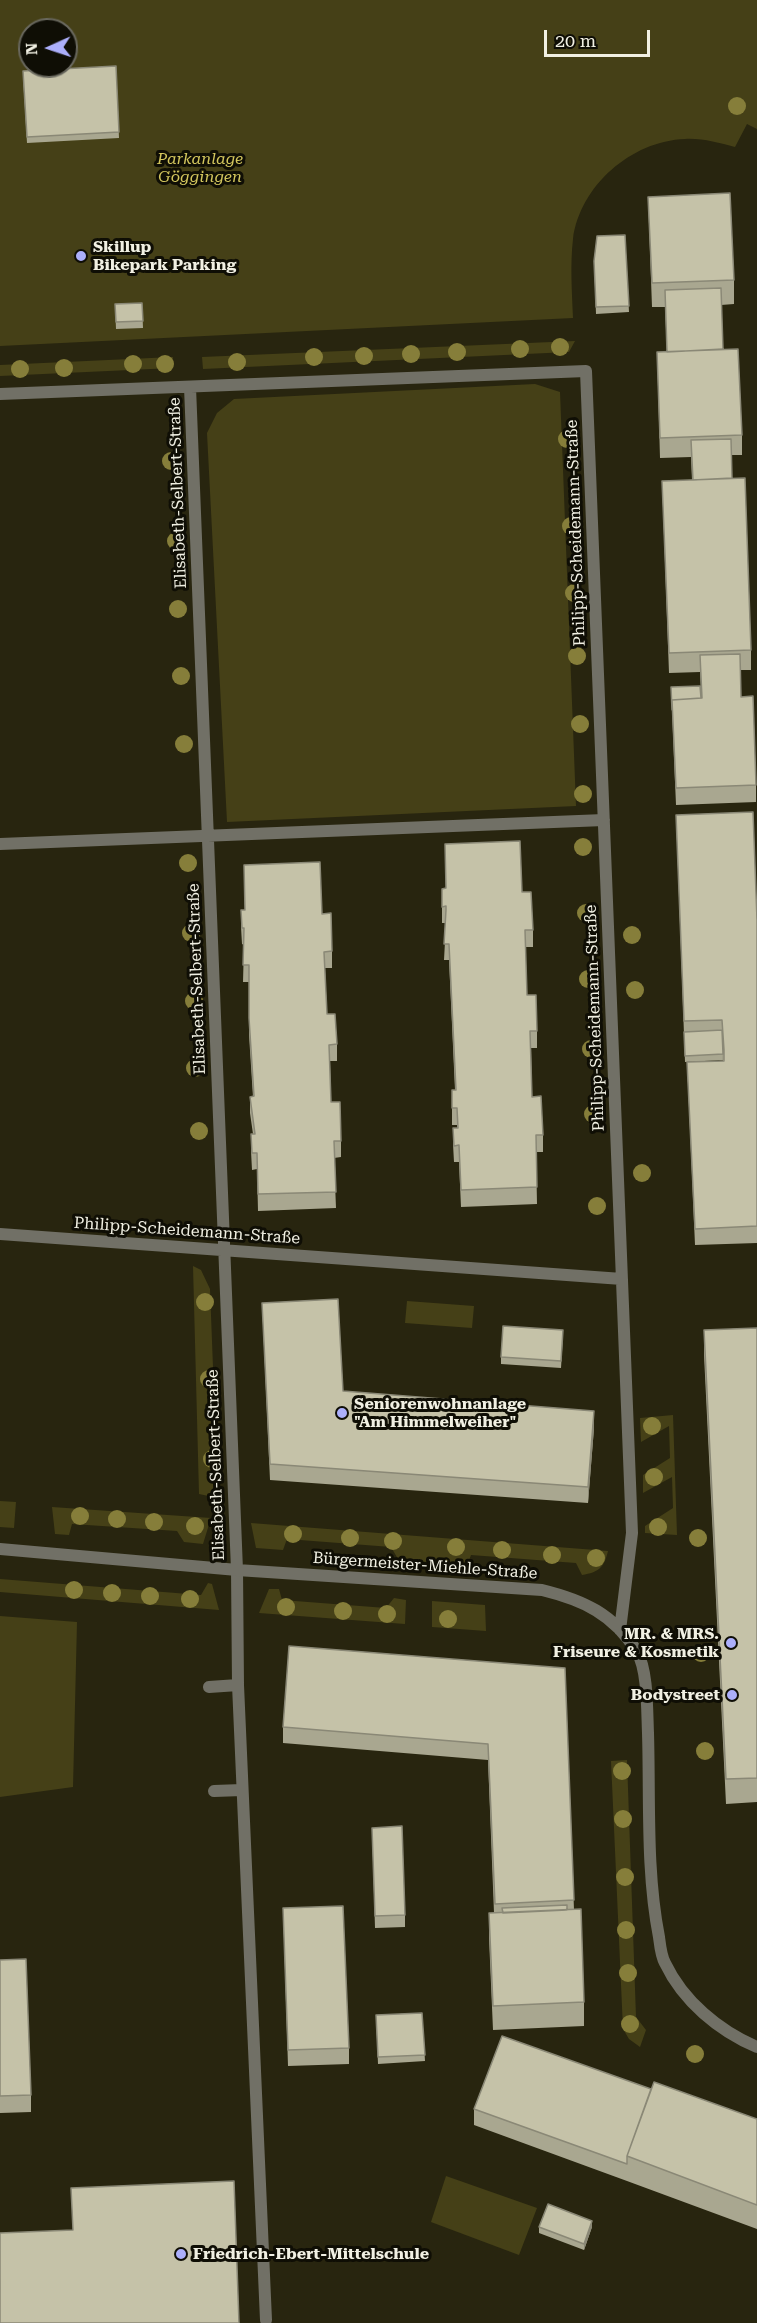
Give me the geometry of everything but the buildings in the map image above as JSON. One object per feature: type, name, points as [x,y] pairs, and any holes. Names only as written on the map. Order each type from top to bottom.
[{"type":"street","name":"Philipp-Scheidemann-Straße","points":[[0,394],[586,371],[633,1546],[620,1630]]},
{"type":"street","name":"Elisabeth-Selbert-Straße","points":[[190,387],[237,1570],[242,1790],[266,2320]]},
{"type":"street","points":[[0,844],[604,820]]},
{"type":"street","name":"Philipp-Scheidemann-Straße","points":[[0,1234],[622,1279]]},
{"type":"street","name":"Bürgermeister-Miehle-Straße","points":[[0,1549],[237,1570],[542,1590],[579,1599],[601,1612],[620,1630],[639,1654],[645,1687],[653,1910],[664,1962],[690,1999],[716,2025],[757,2047]]},
{"type":"street","points":[[209,1687],[238,1685]]},
{"type":"street","points":[[214,1791],[242,1790]]},
{"type":"green space","name":"Parkanlage Göggingen","points":[[0,0],[757,0],[757,129],[747,124],[735,147],[698,139],[665,142],[646,148],[611,170],[586,201],[573,239],[573,318],[0,346]]},
{"type":"green space","points":[[575,341],[569,352],[203,369],[202,357]]},
{"type":"green space","points":[[173,357],[173,368],[0,376],[0,365]]},
{"type":"green space","points":[[535,384],[560,392],[576,806],[227,822],[207,433],[217,413],[234,399]]},
{"type":"green space","points":[[193,1266],[201,1270],[210,1289],[218,1498],[199,1494]]},
{"type":"green space","points":[[407,1301],[474,1306],[472,1328],[405,1323]]},
{"type":"green space","points":[[673,1415],[677,1535],[645,1533],[645,1526],[673,1508],[672,1477],[643,1493],[643,1475],[670,1458],[669,1426],[641,1442],[640,1418]]},
{"type":"green space","points":[[0,1501],[16,1502],[14,1528],[0,1527]]},
{"type":"green space","points":[[52,1507],[211,1518],[203,1544],[184,1542],[177,1531],[72,1524],[69,1535],[55,1534]]},
{"type":"green space","points":[[251,1523],[608,1551],[605,1562],[600,1568],[582,1575],[576,1563],[471,1555],[467,1566],[398,1559],[391,1547],[287,1539],[283,1550],[256,1548]]},
{"type":"green space","points":[[0,1579],[201,1595],[208,1583],[212,1584],[219,1610],[0,1592]]},
{"type":"green space","points":[[269,1589],[279,1589],[282,1600],[386,1608],[394,1598],[406,1600],[405,1624],[259,1613]]},
{"type":"green space","points":[[432,1601],[485,1605],[486,1631],[432,1627]]},
{"type":"green space","points":[[0,1616],[77,1622],[73,1787],[0,1797]]},
{"type":"green space","points":[[627,1760],[636,2017],[646,2030],[640,2047],[629,2039],[623,2029],[611,1761]]},
{"type":"green space","points":[[446,2176],[537,2208],[519,2255],[431,2222]]},
{"type":"place","name":"Skillup Bikepark Parking","points":[[81,256]]},
{"type":"place","name":"Seniorenwohnanlage \"Am Himmelweiher\"","points":[[342,1413]]},
{"type":"place","name":"MR. & MRS. Friseure & Kosmetik","points":[[731,1643]]},
{"type":"place","name":"Bodystreet","points":[[732,1695]]},
{"type":"place","name":"Friedrich-Ebert-Mittelschule","points":[[181,2254]]}]
